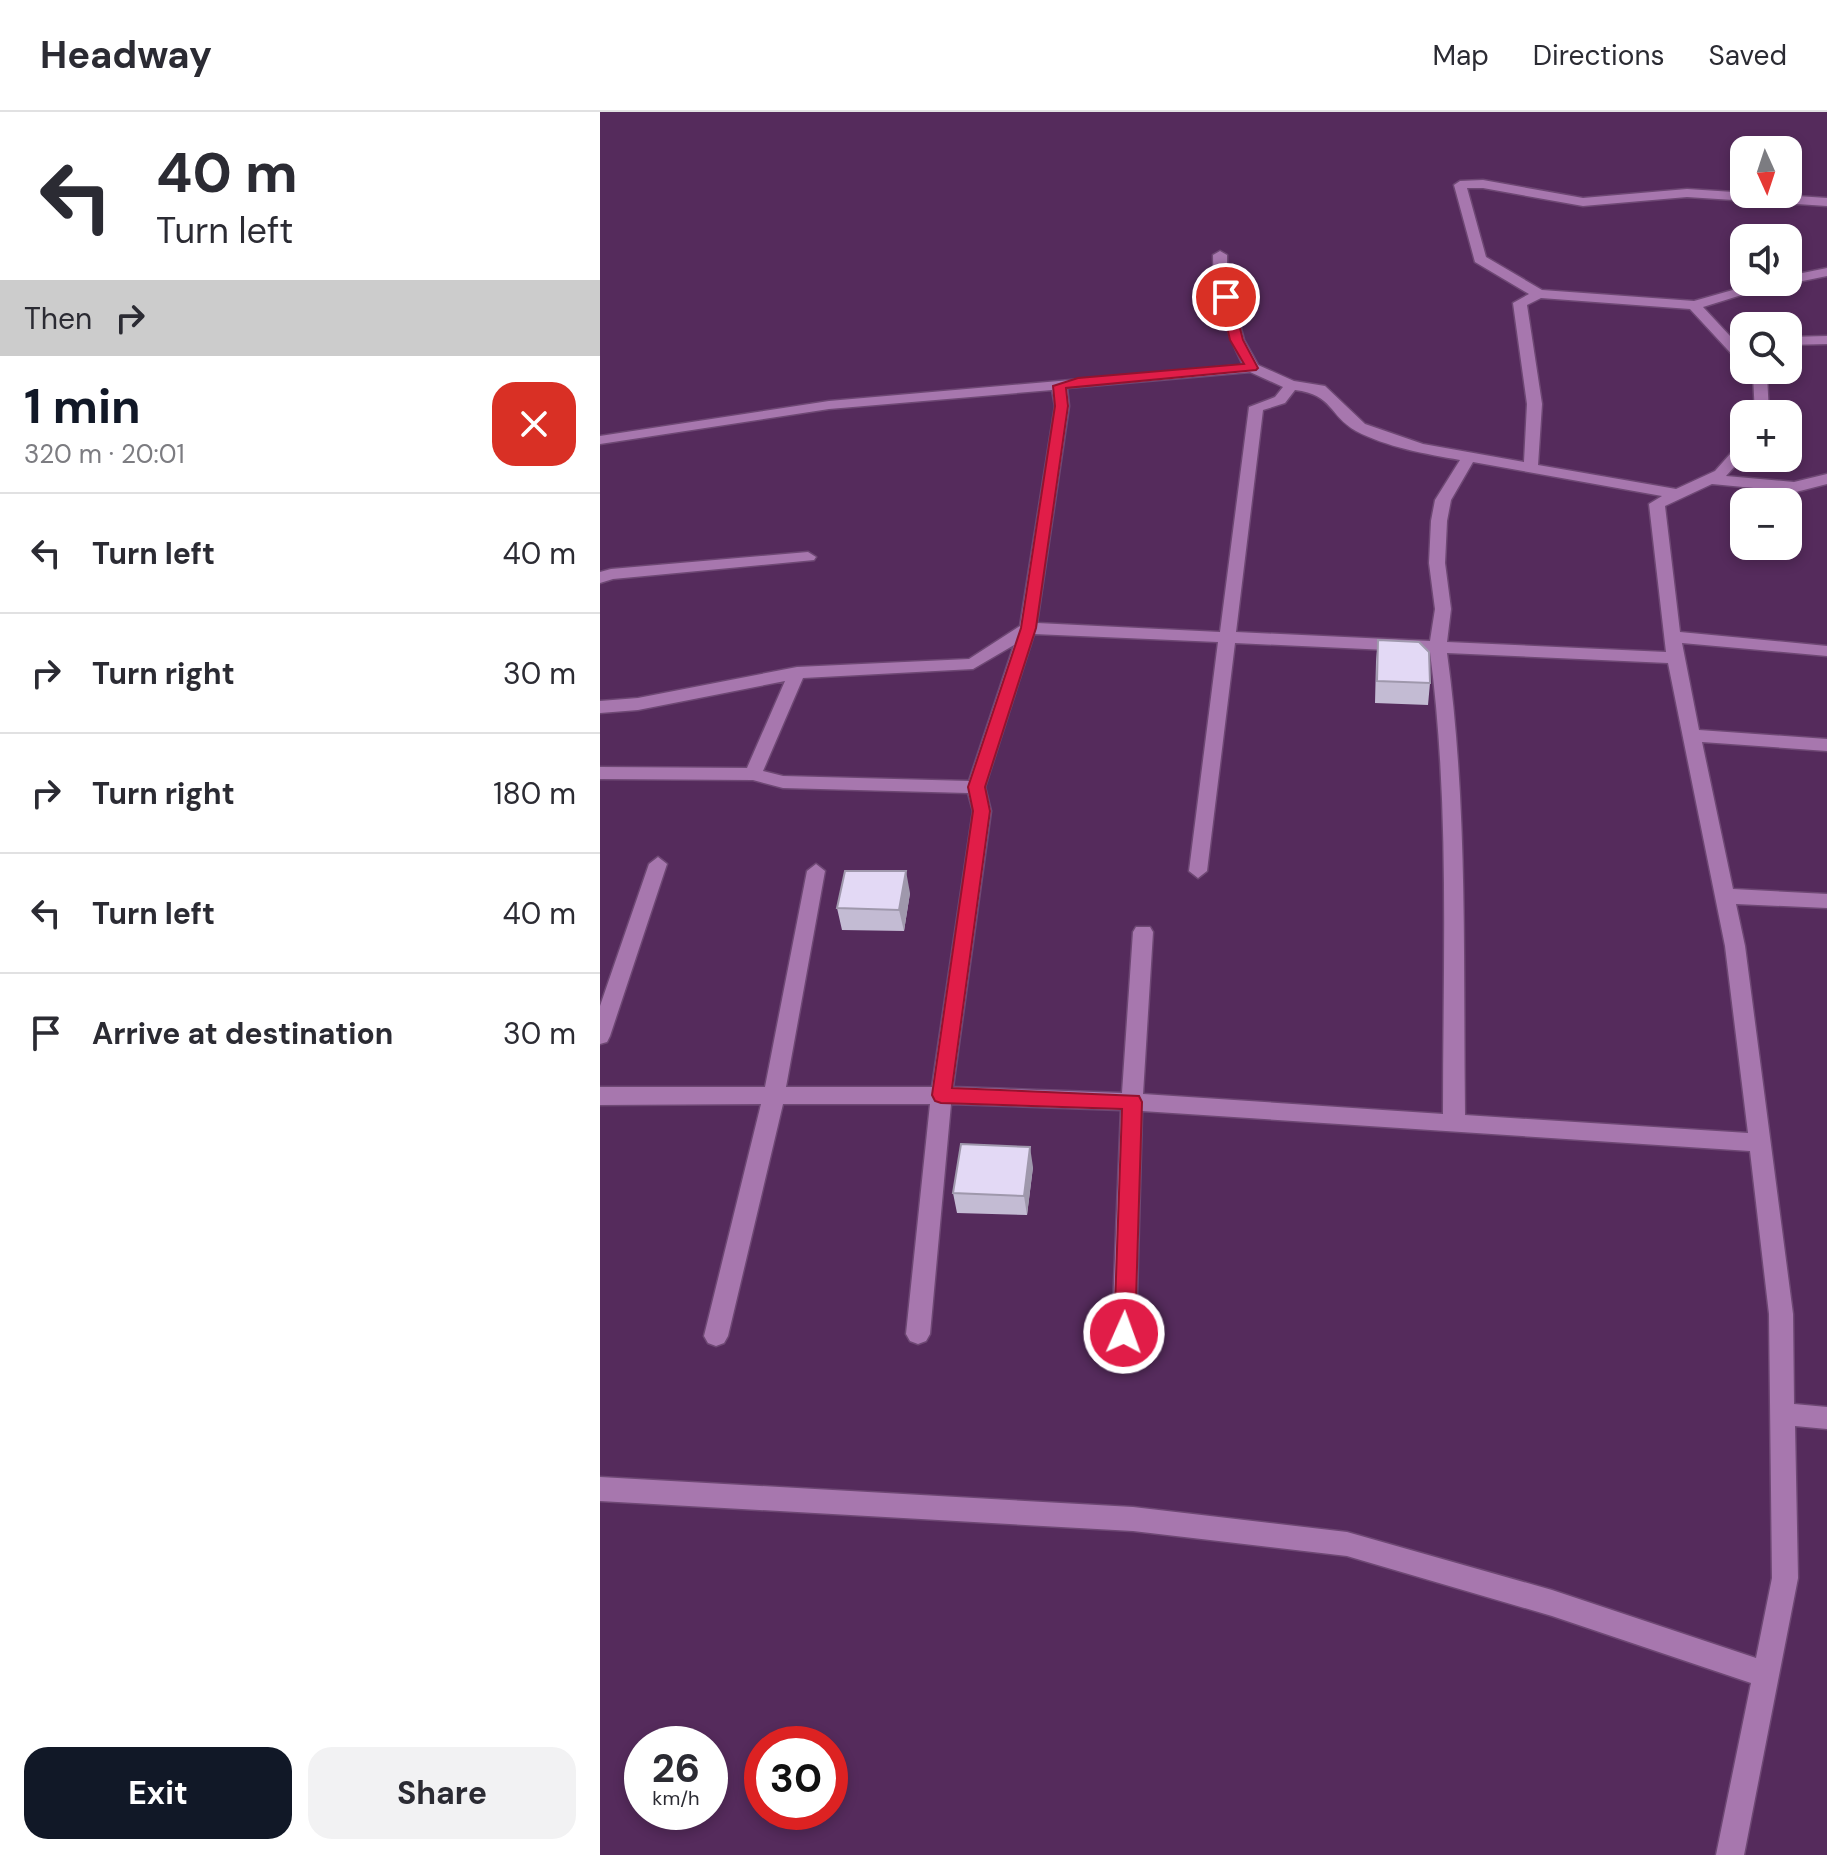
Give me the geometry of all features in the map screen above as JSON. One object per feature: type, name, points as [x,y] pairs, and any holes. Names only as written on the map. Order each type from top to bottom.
[{"type":"street","points":[[1730,295],[1694,305],[1539,294],[1480,259],[1460,185],[1483,184],[1583,202],[1687,193],[1827,202]]},
{"type":"street","points":[[1220,255],[1220,276],[1237,340],[1252,368]]},
{"type":"street","points":[[1802,277],[1827,272]]},
{"type":"street","points":[[1530,468],[1537,437],[1536,392],[1520,303],[1539,294]]},
{"type":"street","points":[[1694,305],[1730,339]]},
{"type":"street","points":[[1802,341],[1827,340]]},
{"type":"street","points":[[600,440],[829,405],[1252,368],[1291,385],[1320,389],[1360,427],[1420,448],[1678,494]]},
{"type":"street","points":[[1198,871],[1256,407],[1280,400],[1291,385]]},
{"type":"street","points":[[918,1334],[941,1095],[982,811],[976,787],[1028,628],[1062,406],[1059,386]]},
{"type":"street","points":[[1454,1122],[1451,807],[1447,714],[1438,646],[1443,609],[1437,563],[1443,500],[1469,457]]},
{"type":"street","points":[[1730,463],[1720,474],[1657,504],[1674,647],[1735,946],[1781,1314],[1785,1578],[1730,1855]]},
{"type":"street","points":[[1709,479],[1796,487],[1827,479]]},
{"type":"street","points":[[600,578],[611,574],[808,557]]},
{"type":"street","points":[[600,707],[638,704],[797,673],[973,664],[1028,628],[1438,646],[1827,651]]},
{"type":"street","points":[[753,774],[797,673]]},
{"type":"street","points":[[1691,735],[1827,745]]},
{"type":"street","points":[[600,773],[753,774],[783,782],[976,787]]},
{"type":"street","points":[[600,1036],[658,864]]},
{"type":"street","points":[[716,1336],[774,1096],[816,871]]},
{"type":"street","points":[[1725,896],[1827,901]]},
{"type":"street","points":[[1124,1333],[1132,1102],[1143,932]]},
{"type":"street","points":[[600,1096],[941,1095],[1132,1102],[1760,1143]]},
{"type":"street","points":[[1783,1414],[1827,1418]]},
{"type":"street","points":[[600,1489],[1133,1519],[1347,1544],[1552,1603],[1766,1675]]},
{"type":"building","points":[[1378,640],[1419,642],[1429,652],[1430,683],[1377,681]]},
{"type":"building","points":[[845,871],[906,871],[899,910],[837,908]]},
{"type":"building","points":[[961,1144],[1030,1147],[1024,1196],[953,1193]]},
{"type":"route","points":[[1124,1333],[1132,1102],[941,1095],[982,811],[976,787],[1028,628],[1062,406],[1059,386],[1078,381],[1252,368],[1237,340],[1226,297]]}]
